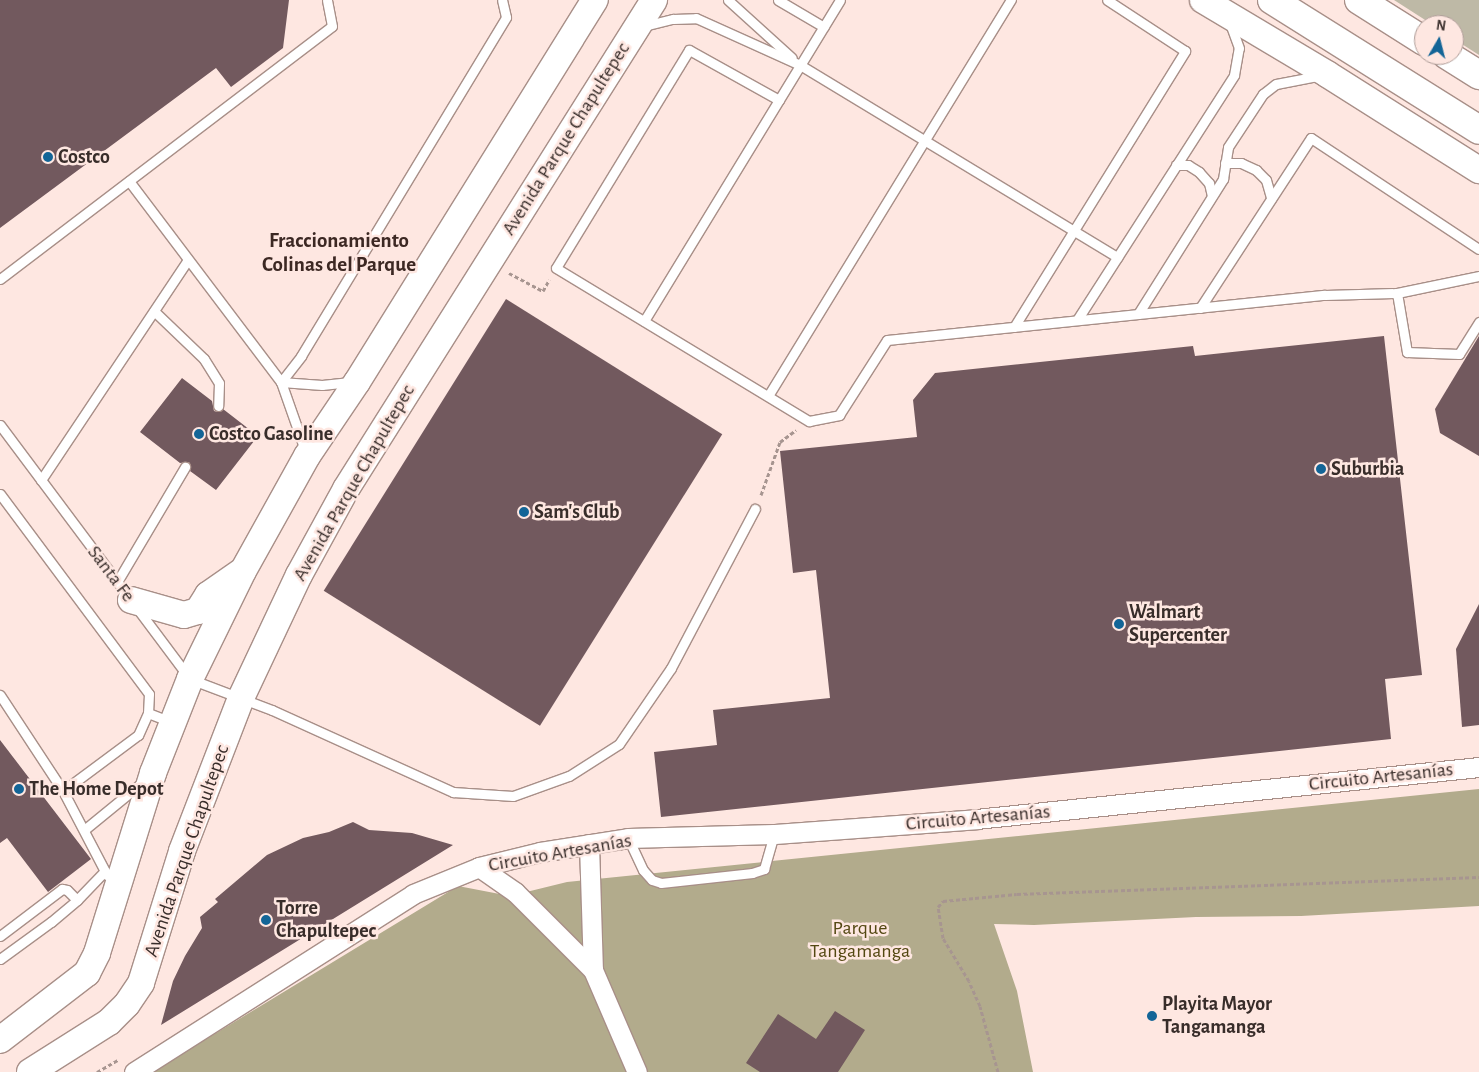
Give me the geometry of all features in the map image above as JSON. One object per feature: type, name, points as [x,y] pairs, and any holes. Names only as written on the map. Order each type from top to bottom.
[{"type":"highway","points":[[1359,0],[1414,35]]},
{"type":"highway","points":[[1282,6],[1479,130]]},
{"type":"highway","points":[[1463,65],[1479,75]]},
{"type":"main road","name":"Avenida Parque Chapultepec","points":[[30,1072],[109,1022],[128,1004],[141,983],[182,850],[241,698],[299,575],[346,489],[654,0]]},
{"type":"main road","points":[[1202,0],[1328,74],[1479,170]]},
{"type":"main road","points":[[0,1040],[88,973],[97,953],[110,880],[190,679],[243,571],[307,456],[357,382],[596,3]]},
{"type":"main road","points":[[124,591],[184,615],[198,610],[208,595],[243,571]]},
{"type":"street","name":"Circuito Artesanías","points":[[134,1072],[413,894],[479,867],[540,852],[628,838],[774,834],[976,819],[1479,767]]},
{"type":"street","points":[[589,844],[593,970],[637,1072]]},
{"type":"street","points":[[479,867],[515,892],[593,970]]},
{"type":"lane","points":[[0,279],[332,26],[326,0]]},
{"type":"lane","points":[[281,382],[301,356],[506,17],[502,0]]},
{"type":"lane","points":[[728,0],[800,65]]},
{"type":"lane","points":[[778,0],[824,27]]},
{"type":"lane","points":[[644,321],[840,0]]},
{"type":"lane","points":[[768,396],[1011,0]]},
{"type":"lane","points":[[1014,327],[1185,51],[1107,0]]},
{"type":"lane","points":[[1077,320],[1234,75],[1238,48],[1228,16]]},
{"type":"lane","points":[[636,28],[673,19],[696,18],[800,65],[1117,256]]},
{"type":"lane","points":[[779,100],[689,50],[556,268],[809,421],[839,415],[887,340],[1325,295],[1397,293],[1479,276]]},
{"type":"lane","points":[[1138,314],[1222,179],[1228,147],[1263,94],[1276,84],[1328,74]]},
{"type":"lane","points":[[1200,308],[1311,138],[1479,249]]},
{"type":"lane","points":[[1226,163],[1241,164],[1256,170],[1266,180],[1272,198]]},
{"type":"lane","points":[[1176,165],[1188,165],[1199,172],[1209,183],[1212,196]]},
{"type":"lane","points":[[129,181],[281,382],[307,456]]},
{"type":"lane","points":[[41,480],[188,261]]},
{"type":"lane","points":[[1397,293],[1407,352],[1459,354],[1479,322]]},
{"type":"lane","points":[[154,311],[204,359],[219,383],[218,406]]},
{"type":"lane","points":[[281,382],[322,385],[357,382]]},
{"type":"lane","name":"Santa Fe","points":[[0,425],[190,679]]},
{"type":"lane","points":[[124,591],[185,467]]},
{"type":"lane","points":[[0,494],[149,694],[148,713],[138,735],[63,791]]},
{"type":"lane","points":[[190,679],[241,698],[453,792],[513,796],[569,776],[619,744],[671,668],[755,509]]},
{"type":"lane","points":[[0,695],[63,791],[110,880],[77,900],[0,960]]},
{"type":"lane","points":[[148,713],[173,723]]},
{"type":"lane","points":[[84,830],[153,773]]},
{"type":"lane","points":[[628,838],[643,870],[652,880],[661,883],[752,873],[764,869],[774,834]]},
{"type":"lane","points":[[0,936],[62,890],[67,890],[77,900]]},
{"type":"path","points":[[510,274],[543,291],[556,268]]},
{"type":"path","points":[[755,509],[780,442],[809,421]]},
{"type":"path","points":[[998,1072],[980,1006],[969,981],[943,938],[938,907],[943,901],[1017,894],[1479,877]]},
{"type":"shaded area","points":[[1394,0],[1479,0],[1479,55],[1464,45],[1464,15],[1417,15]]},
{"type":"green space","name":"Parque Tangamanga","points":[[1479,789],[1479,906],[1301,916],[1196,917],[1034,925],[994,924],[1017,991],[1033,1072],[152,1072],[458,886],[510,896],[567,882]]},
{"type":"building","name":"Costco","points":[[0,0],[289,0],[283,48],[231,87],[216,68],[0,228]]},
{"type":"building","name":"Sam's Club","points":[[506,299],[722,434],[540,726],[324,591]]},
{"type":"building","name":"Walmart Supercenter","points":[[1384,336],[1422,675],[1385,679],[1391,739],[661,817],[654,752],[717,745],[713,710],[830,698],[816,570],[793,573],[780,451],[917,437],[913,400],[935,373],[1193,346],[1195,356]]},
{"type":"building","points":[[1479,336],[1479,456],[1440,433],[1435,409]]},
{"type":"building","name":"Costco Gasoline","points":[[182,378],[212,401],[214,411],[218,412],[223,409],[258,436],[216,490],[190,471],[189,462],[180,463],[140,432]]},
{"type":"building","points":[[1479,604],[1479,725],[1462,727],[1456,649]]},
{"type":"building","name":"The Home Depot","points":[[0,740],[91,859],[48,892],[7,838],[0,843]]},
{"type":"building","name":"Torre Chapultepec","points":[[353,822],[369,830],[412,833],[453,845],[161,1025],[173,981],[202,928],[200,917],[218,902],[215,899],[267,855],[303,838],[329,832]]},
{"type":"building","points":[[835,1011],[865,1030],[838,1072],[760,1072],[746,1063],[778,1014],[816,1039]]},
{"type":"place","name":"Costco","points":[[48,157]]},
{"type":"place","name":"Costco Gasoline","points":[[199,434]]},
{"type":"place","name":"Suburbia","points":[[1321,469]]},
{"type":"place","name":"Sam's Club","points":[[524,512]]},
{"type":"place","name":"Walmart Supercenter","points":[[1119,624]]},
{"type":"place","name":"The Home Depot","points":[[19,789]]},
{"type":"place","name":"Torre Chapultepec","points":[[266,920]]},
{"type":"place","name":"Playita Mayor Tangamanga","points":[[1152,1016]]},
{"type":"district","name":"Fraccionamiento Colinas del Parque","points":[[339,253]]}]
